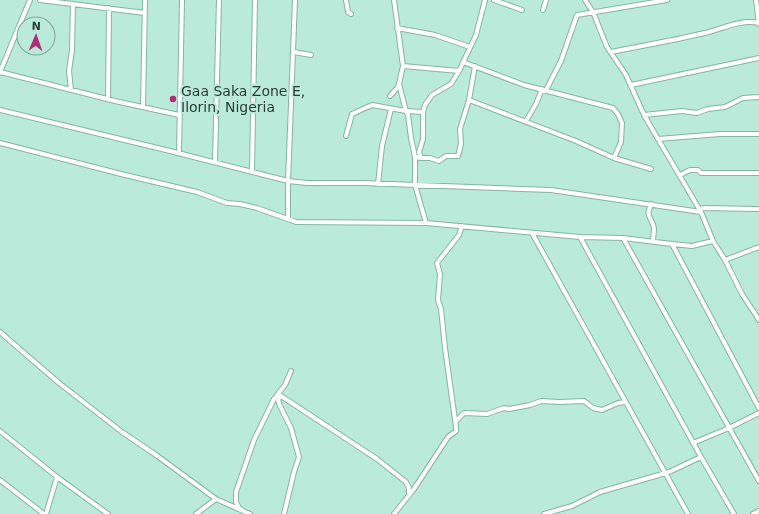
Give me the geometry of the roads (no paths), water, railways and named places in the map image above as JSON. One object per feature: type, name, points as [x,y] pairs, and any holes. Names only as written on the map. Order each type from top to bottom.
[{"type":"street","points":[[30,0],[0,72],[179,115]]},
{"type":"street","points":[[40,0],[145,13]]},
{"type":"street","points":[[143,107],[145,0]]},
{"type":"street","points":[[179,153],[182,0]]},
{"type":"street","points":[[215,162],[219,0]]},
{"type":"street","points":[[252,172],[255,0]]},
{"type":"street","points":[[288,219],[288,181],[295,0]]},
{"type":"street","points":[[346,0],[348,12],[351,14]]},
{"type":"street","points":[[390,96],[398,87],[403,66],[394,0]]},
{"type":"street","points":[[421,158],[419,152],[423,139],[423,112],[426,101],[449,85],[459,71],[476,35],[485,0]]},
{"type":"street","points":[[494,0],[522,10]]},
{"type":"street","points":[[543,10],[546,0]]},
{"type":"street","points":[[585,0],[593,12],[607,48],[631,85],[644,115],[700,211],[713,240],[742,294],[759,320]]},
{"type":"street","points":[[526,121],[561,61],[577,15],[667,0]]},
{"type":"street","points":[[611,52],[713,31],[732,24],[753,22],[759,24],[756,0]]},
{"type":"street","points":[[71,90],[69,71],[72,50],[72,4]]},
{"type":"street","points":[[108,99],[109,8]]},
{"type":"street","points":[[397,28],[435,35],[470,47]]},
{"type":"street","points":[[294,52],[311,55]]},
{"type":"street","points":[[631,85],[759,58]]},
{"type":"street","points":[[464,62],[524,85],[544,89],[615,110],[622,123],[621,142],[614,158]]},
{"type":"street","points":[[403,66],[459,71]]},
{"type":"street","points":[[415,157],[430,158],[439,161],[446,156],[458,156],[461,144],[460,129],[469,100],[475,66]]},
{"type":"street","points":[[399,84],[408,115],[415,157],[415,185],[426,223]]},
{"type":"street","points":[[644,115],[682,111],[697,113],[708,109],[725,107],[743,98],[759,96]]},
{"type":"street","points":[[469,100],[526,121],[614,158],[651,169]]},
{"type":"street","points":[[346,136],[350,116],[354,112],[372,105],[406,112],[423,112]]},
{"type":"street","points":[[378,184],[382,146],[391,109]]},
{"type":"street","points":[[0,110],[288,181],[307,183],[551,190],[700,211],[703,208],[759,209]]},
{"type":"street","points":[[658,139],[720,134],[759,134]]},
{"type":"street","points":[[0,143],[125,176],[197,192],[227,203],[257,208],[296,222],[426,223],[580,237],[623,238],[692,246],[713,240]]},
{"type":"street","points":[[680,175],[690,170],[698,170],[701,173],[759,173]]},
{"type":"street","points":[[652,204],[649,208],[648,215],[654,227],[653,242]]},
{"type":"street","points":[[394,514],[409,496],[448,437],[456,431],[456,421],[445,348],[442,310],[438,300],[440,274],[437,263],[459,235],[462,226]]},
{"type":"street","points":[[532,233],[688,514]]},
{"type":"street","points":[[580,237],[693,443],[734,514]]},
{"type":"street","points":[[623,238],[759,481]]},
{"type":"street","points":[[672,244],[759,408]]},
{"type":"street","points":[[725,260],[759,247]]},
{"type":"street","points":[[0,332],[59,383],[122,432],[216,499],[250,514]]},
{"type":"street","points":[[250,514],[239,508],[236,502],[236,492],[254,440],[274,400],[285,385],[291,371]]},
{"type":"street","points":[[279,394],[377,459],[406,482],[409,488],[409,496]]},
{"type":"street","points":[[279,394],[278,400],[291,428],[299,457],[284,514]]},
{"type":"street","points":[[456,421],[461,414],[464,413],[487,414],[504,408],[509,409],[530,405],[541,401],[584,401],[593,408],[602,410],[618,403],[625,402]]},
{"type":"street","points":[[693,443],[729,428],[759,413]]},
{"type":"street","points":[[0,431],[57,477],[108,514]]},
{"type":"street","points":[[544,514],[572,506],[600,492],[665,473],[701,457]]},
{"type":"street","points":[[0,480],[45,514],[57,477]]},
{"type":"street","points":[[196,514],[216,499]]},
{"type":"street","points":[[753,514],[759,511]]},
{"type":"place","name":"Gaa Saka Zone E, Ilorin, Nigeria","points":[[173,99]]}]
